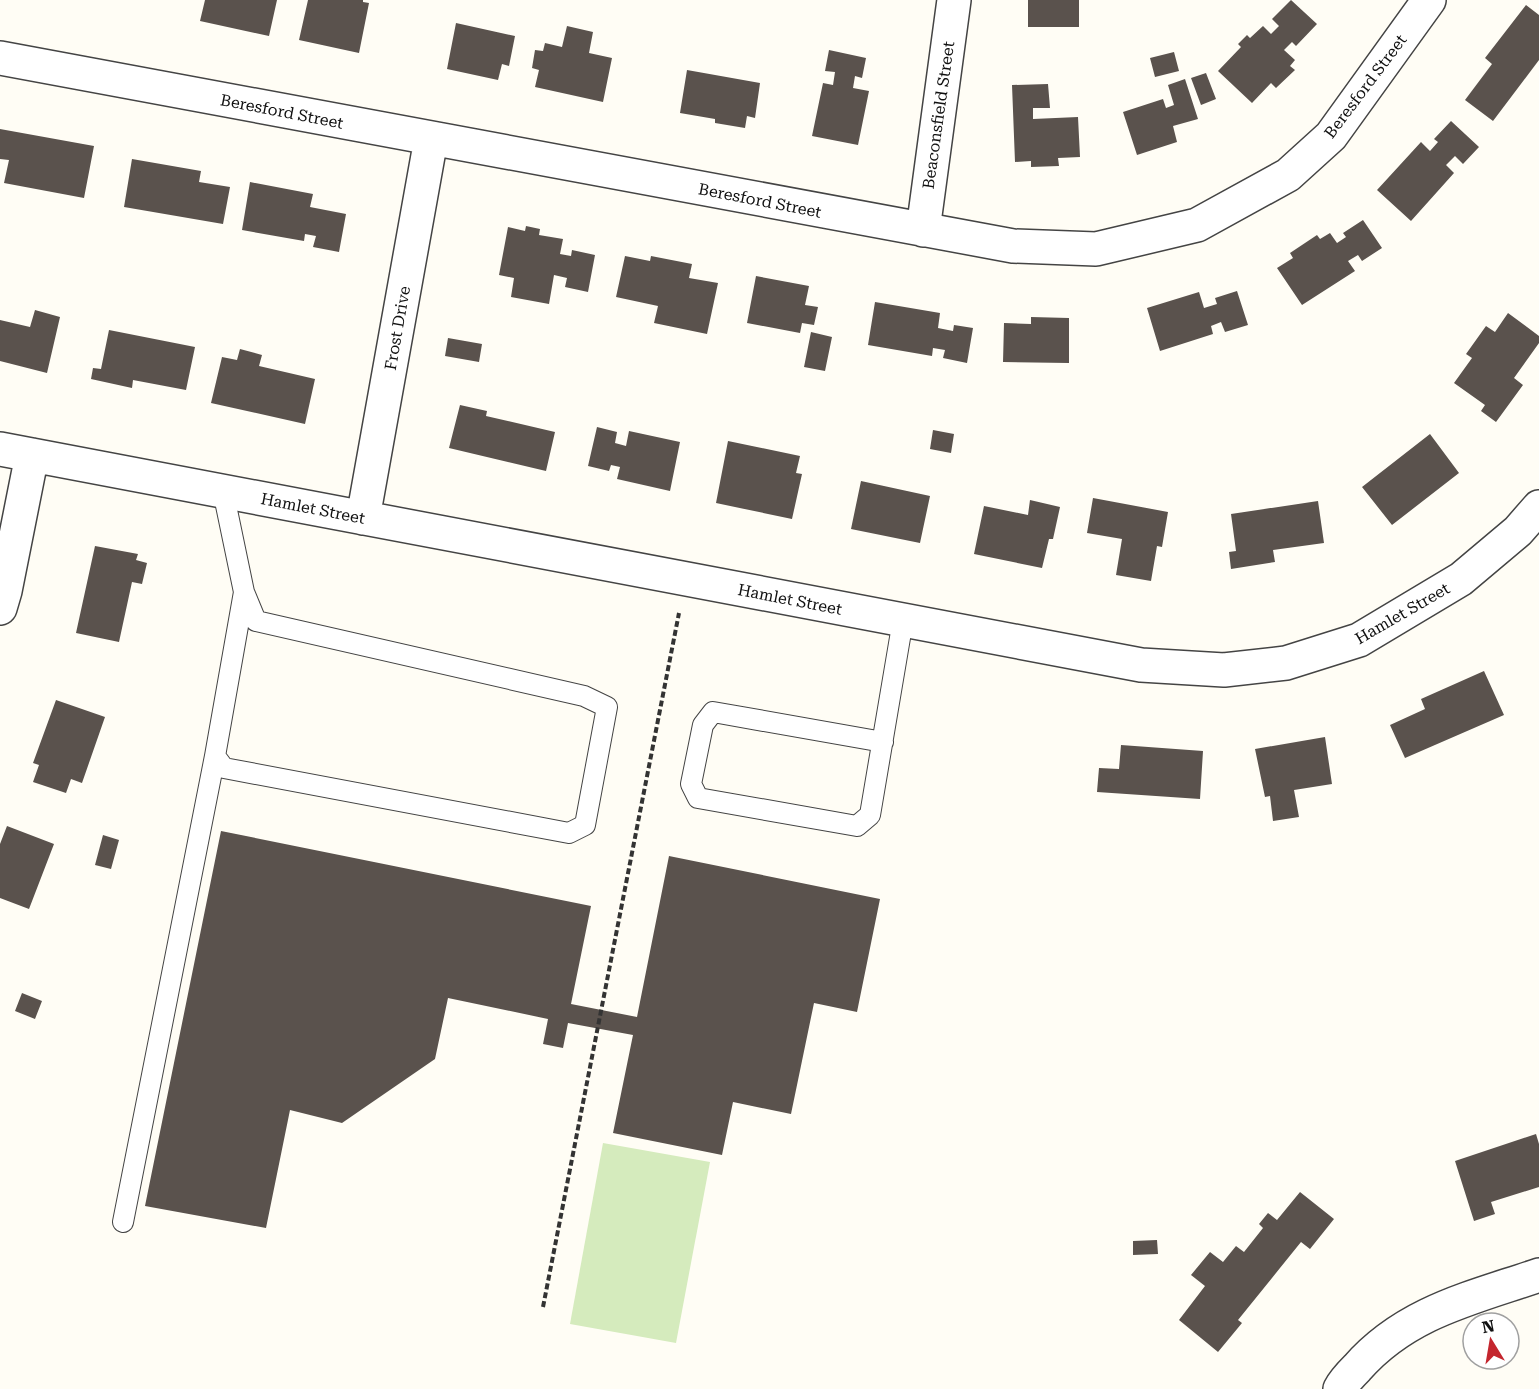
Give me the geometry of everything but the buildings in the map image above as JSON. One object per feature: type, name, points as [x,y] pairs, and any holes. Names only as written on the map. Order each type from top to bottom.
[{"type":"street","name":"Beaconsfield Street","points":[[922,230],[954,0]]},
{"type":"street","name":"Beresford Street","points":[[0,58],[1013,246],[1096,249],[1197,225],[1288,175],[1331,136],[1429,0]]},
{"type":"street","name":"Frost Drive","points":[[363,518],[431,139]]},
{"type":"street","name":"Hamlet Street","points":[[0,449],[1141,665],[1224,670],[1286,663],[1359,640],[1461,579],[1518,531],[1539,507]]},
{"type":"street","points":[[0,608],[32,455]]},
{"type":"street","points":[[1340,1389],[1373,1350],[1411,1322],[1454,1304],[1539,1275]]},
{"type":"lane","points":[[215,756],[224,768],[569,833],[585,825],[607,707],[584,696],[256,621],[244,592],[223,491]]},
{"type":"lane","points":[[123,1222],[215,756],[244,592]]},
{"type":"lane","points":[[883,742],[713,712],[703,725],[691,784],[698,798],[857,826],[870,815],[883,742],[903,620]]},
{"type":"path","points":[[543,1307],[679,613]]},
{"type":"green space","points":[[603,1143],[710,1162],[676,1343],[570,1324]]}]
